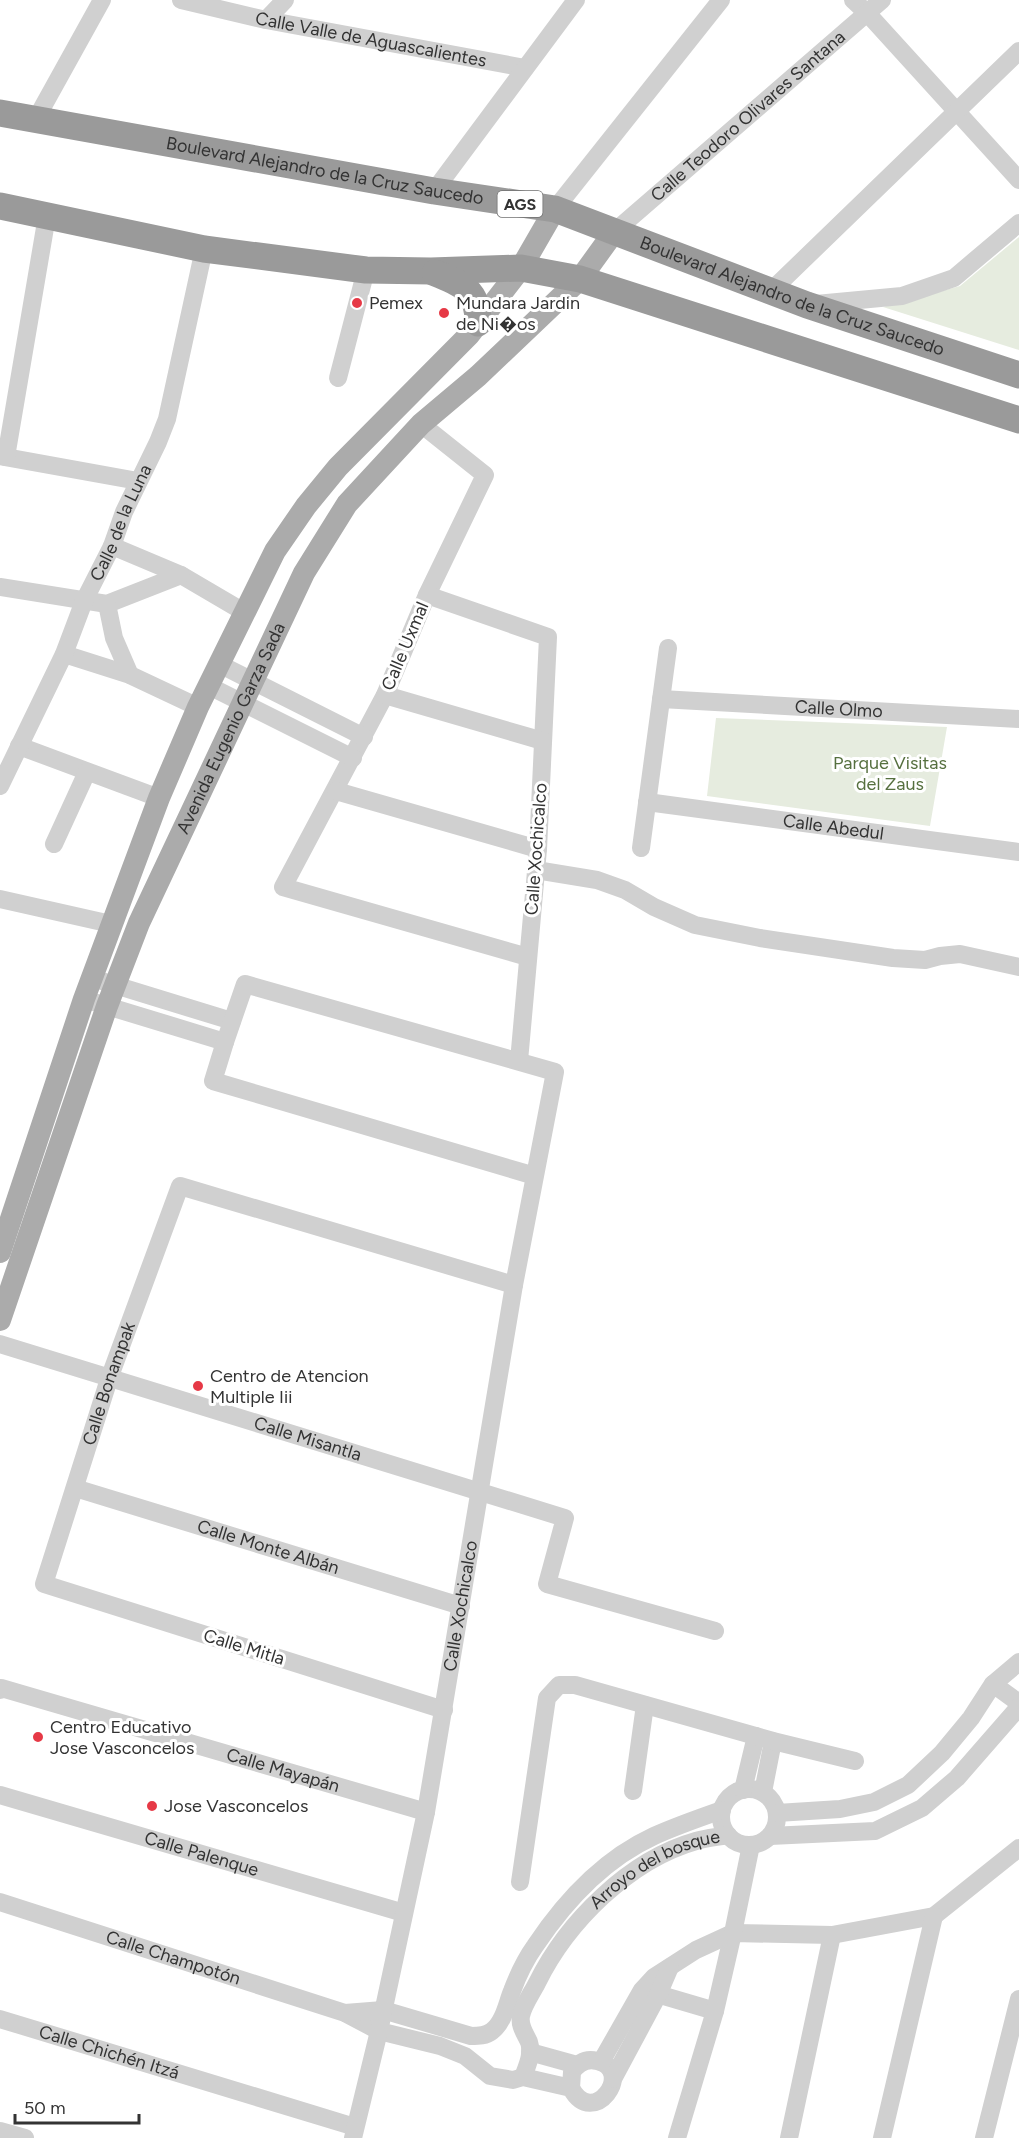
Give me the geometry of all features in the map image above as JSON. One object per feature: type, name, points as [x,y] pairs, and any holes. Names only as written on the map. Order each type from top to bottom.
[{"type":"highway","name":"Boulevard Alejandro de la Cruz Saucedo","points":[[0,113],[435,191],[555,209],[807,304],[1019,375]]},
{"type":"highway","points":[[0,206],[204,249],[366,270],[431,271],[521,268],[580,279],[1019,420]]},
{"type":"highway","points":[[431,271],[460,282],[473,297],[478,309],[478,323]]},
{"type":"main road","name":"Avenida Eugenio Garza Sada","points":[[0,1252],[84,999],[159,798],[198,707],[275,551],[338,467],[470,335],[521,268],[555,209]]},
{"type":"main road","name":"Avenida Eugenio Garza Sada","points":[[0,1320],[111,996],[139,923],[304,573],[347,504],[421,424],[478,376],[580,279],[614,232]]},
{"type":"street","points":[[36,119],[102,0]]},
{"type":"street","name":"Calle Valle de Aguascalientes","points":[[182,0],[266,20],[525,68]]},
{"type":"street","points":[[266,20],[285,0]]},
{"type":"street","points":[[555,209],[722,0]]},
{"type":"street","points":[[853,0],[1019,180]]},
{"type":"street","name":"Calle Teodoro Olivares Santana","points":[[614,232],[882,0]]},
{"type":"street","points":[[435,191],[525,68],[568,2]]},
{"type":"street","points":[[771,291],[1019,51]]},
{"type":"street","points":[[47,216],[3,456],[138,482]]},
{"type":"street","points":[[807,304],[902,296],[954,278],[1019,224]]},
{"type":"street","name":"Calle de la Luna","points":[[0,786],[64,654],[84,601],[112,546],[138,482],[159,442],[167,419],[204,249]]},
{"type":"street","points":[[338,378],[366,270]]},
{"type":"street","name":"Calle Uxmal","points":[[421,424],[485,475],[427,595],[385,695],[284,887],[528,957]]},
{"type":"street","points":[[112,546],[181,575],[244,612]]},
{"type":"street","points":[[0,587],[107,604],[181,575]]},
{"type":"street","name":"Calle Xochicalco","points":[[354,2133],[379,2031],[426,1812],[514,1285],[555,1072],[519,1061],[538,849],[548,637],[427,595]]},
{"type":"street","points":[[107,604],[114,638],[130,675]]},
{"type":"street","points":[[641,848],[668,648]]},
{"type":"street","points":[[64,654],[130,675],[198,707]]},
{"type":"street","points":[[219,664],[364,737]]},
{"type":"street","points":[[209,686],[353,758]]},
{"type":"street","points":[[385,695],[543,741]]},
{"type":"street","name":"Calle Olmo","points":[[661,699],[1019,719]]},
{"type":"street","points":[[19,746],[159,798]]},
{"type":"street","points":[[54,843],[87,772]]},
{"type":"street","points":[[336,791],[538,849]]},
{"type":"street","name":"Calle Abedul","points":[[647,802],[1019,852]]},
{"type":"street","points":[[536,870],[597,880],[625,890],[654,907],[694,925],[760,938],[893,958],[925,960],[960,954],[1019,967]]},
{"type":"street","points":[[0,899],[111,924]]},
{"type":"street","points":[[92,978],[111,996],[225,1042]]},
{"type":"street","points":[[519,1061],[245,984],[213,1081],[535,1176]]},
{"type":"street","points":[[84,999],[111,996],[232,1021]]},
{"type":"street","name":"Calle Bonampak","points":[[44,1584],[109,1379],[180,1186],[514,1285]]},
{"type":"street","name":"Calle Misantla","points":[[0,1344],[565,1518],[547,1584],[715,1631]]},
{"type":"street","name":"Calle Monte Albán","points":[[75,1488],[461,1606]]},
{"type":"street","name":"Calle Mitla","points":[[44,1584],[444,1710]]},
{"type":"street","points":[[777,1813],[840,1809],[874,1802],[908,1785],[942,1752],[971,1718],[993,1684],[1019,1662]]},
{"type":"street","points":[[770,1836],[875,1831],[922,1808],[957,1778],[1019,1705],[993,1684]]},
{"type":"street","points":[[520,1882],[547,1698],[559,1685],[575,1685],[764,1739],[855,1761]]},
{"type":"street","name":"Calle Mayapán","points":[[0,1689],[426,1812]]},
{"type":"street","points":[[633,1791],[645,1705]]},
{"type":"street","points":[[764,1739],[743,1790],[753,1789],[763,1792],[770,1798],[777,1813],[776,1825],[770,1836]]},
{"type":"street","points":[[763,1792],[764,1739]]},
{"type":"street","name":"Arroyo del bosque","points":[[489,2033],[504,2014],[521,1969],[570,1899],[607,1866],[628,1851],[652,1837],[722,1810],[726,1800],[734,1793],[743,1790]]},
{"type":"street","name":"Calle Palenque","points":[[0,1795],[404,1913]]},
{"type":"street","points":[[722,1810],[723,1827],[728,1835]]},
{"type":"street","name":"Arroyo del bosque","points":[[530,2048],[521,2025],[521,2014],[543,1971],[582,1916],[638,1869],[669,1851],[697,1840],[728,1835],[734,1841],[751,1845],[764,1841],[770,1836]]},
{"type":"street","points":[[676,2138],[715,2011],[734,1933],[751,1845]]},
{"type":"street","points":[[613,2079],[611,2072],[601,2062],[588,2060],[577,2066],[570,2079],[572,2088],[579,2098],[593,2102],[599,2101],[610,2092],[613,2079],[650,1993],[654,1977],[696,1950],[734,1933],[832,1935],[934,1916],[1018,1851]]},
{"type":"street","name":"Calle Champotón","points":[[0,1902],[345,2013]]},
{"type":"street","points":[[882,2138],[934,1916]]},
{"type":"street","points":[[789,2138],[832,1935]]},
{"type":"street","points":[[650,1993],[715,2011]]},
{"type":"street","points":[[601,2062],[650,1993]]},
{"type":"street","points":[[984,2138],[1019,1999]]},
{"type":"street","points":[[345,2013],[383,2010],[471,2036],[489,2033],[517,2035],[530,2048],[577,2066]]},
{"type":"street","points":[[345,2013],[379,2031],[440,2046],[465,2056],[490,2076],[513,2080],[523,2077],[572,2088]]},
{"type":"street","name":"Calle Chichén Itzá","points":[[0,2019],[354,2133]]},
{"type":"street","points":[[477,2066],[489,2033]]},
{"type":"street","points":[[523,2077],[530,2048]]},
{"type":"street","points":[[0,2130],[25,2138]]},
{"type":"green space","points":[[1019,237],[1019,350],[883,307],[960,286]]},
{"type":"green space","name":"Parque Visitas del Zaus","points":[[716,718],[947,727],[930,826],[707,796]]},
{"type":"place","name":"Pemex","points":[[357,303]]},
{"type":"place","name":"Mundara Jardin de Ni�os","points":[[444,313]]},
{"type":"place","name":"Centro de Atencion Multiple Iii","points":[[198,1386]]},
{"type":"place","name":"Centro Educativo Jose Vasconcelos","points":[[38,1737]]},
{"type":"place","name":"Jose Vasconcelos","points":[[152,1806]]}]
